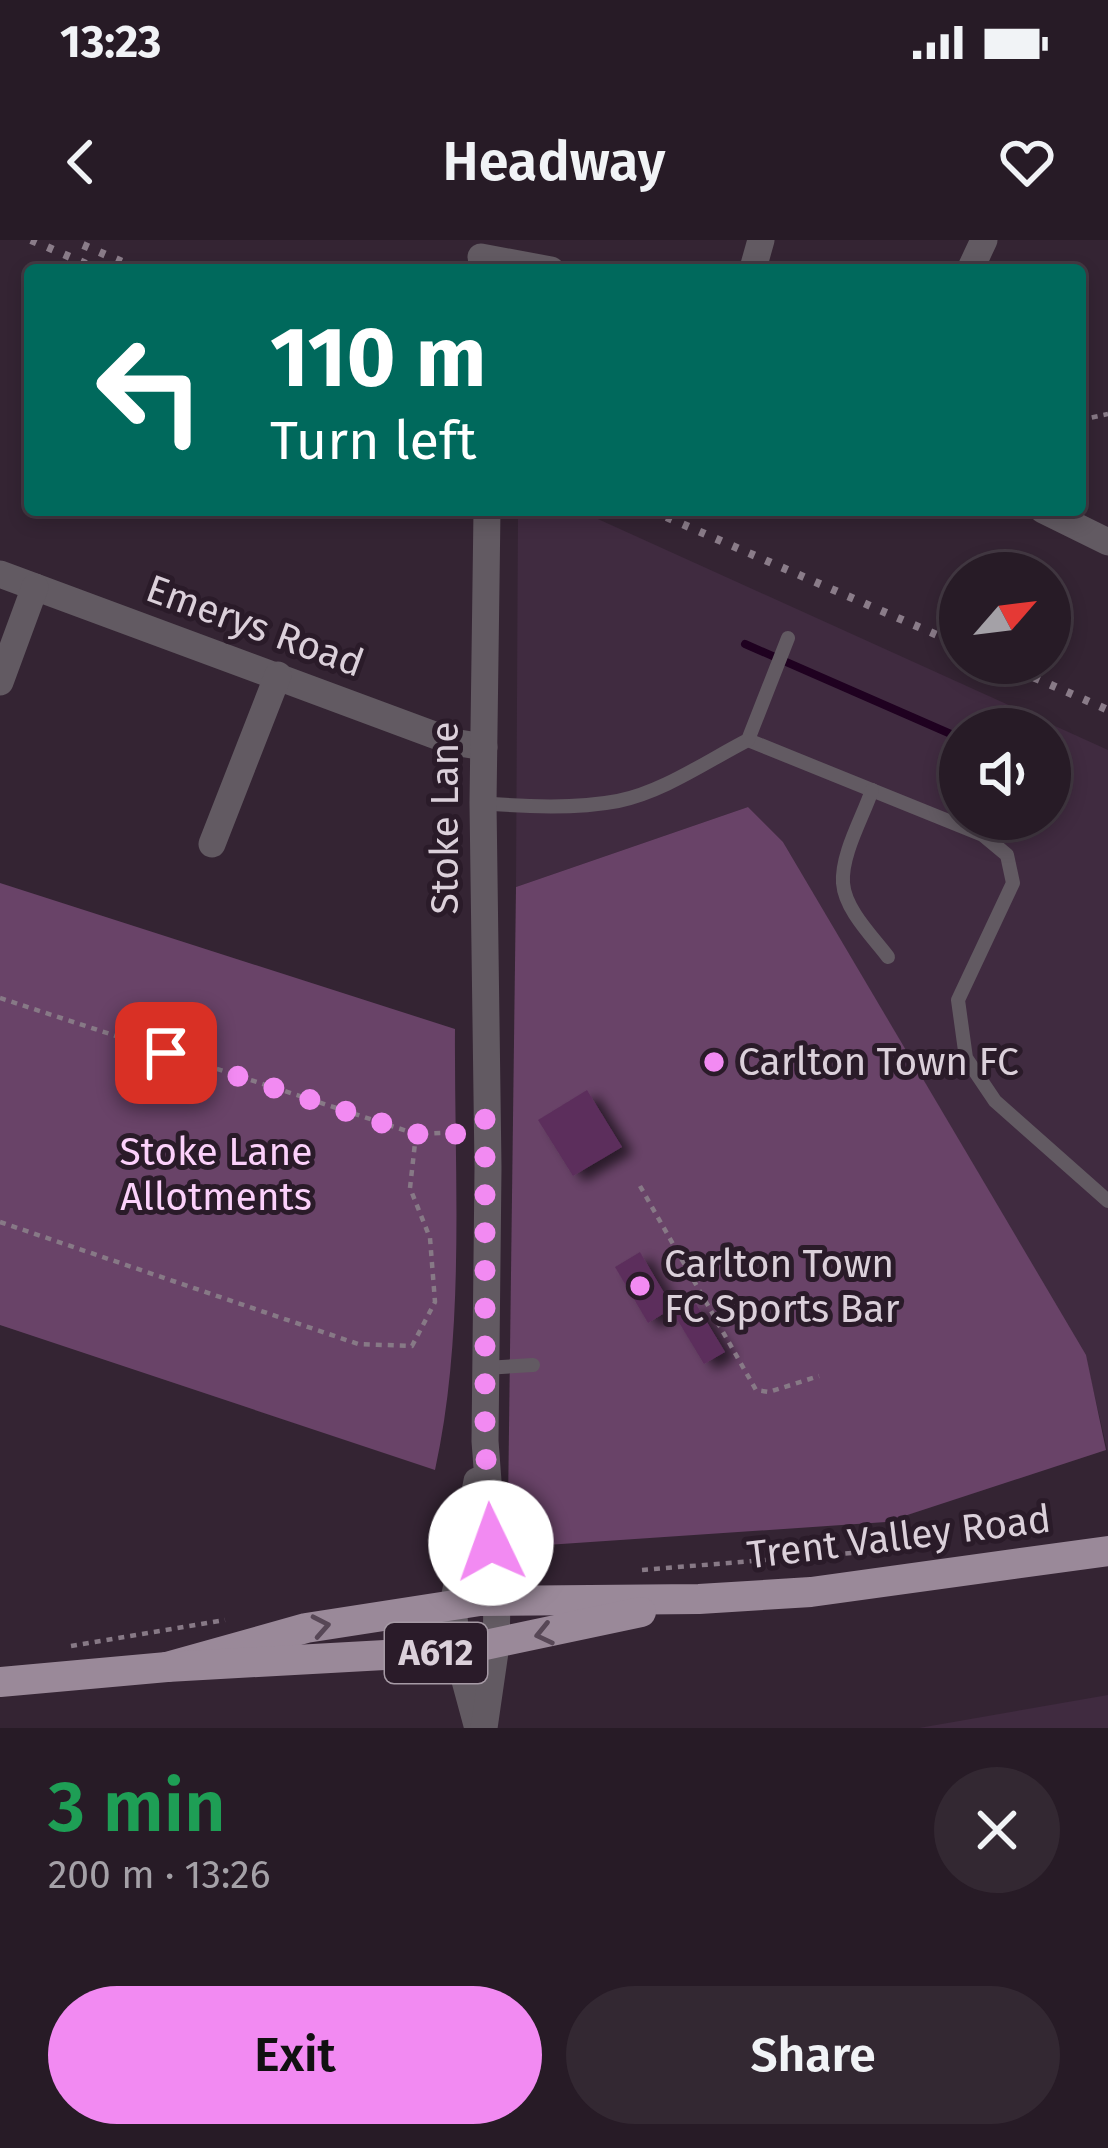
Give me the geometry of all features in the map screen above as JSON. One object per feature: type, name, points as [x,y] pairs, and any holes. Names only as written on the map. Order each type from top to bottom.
[{"type":"main road","name":"Trent Valley Road","points":[[167,1667],[306,1628],[453,1605],[812,1592],[1108,1551]]},
{"type":"main road","name":"Trent Valley Road","points":[[0,1682],[167,1667],[457,1651],[699,1599]]},
{"type":"street","points":[[481,256],[521,264]]},
{"type":"street","name":"Stoke Lane","points":[[485,1441],[487,516]]},
{"type":"street","points":[[1055,516],[1108,542]]},
{"type":"street","name":"Emerys Road","points":[[0,574],[453,742],[484,747]]},
{"type":"street","points":[[0,682],[35,587]]},
{"type":"street","points":[[212,844],[278,675]]},
{"type":"street","points":[[481,1728],[496,1645],[497,1601],[485,1441]]},
{"type":"street","points":[[481,1728],[457,1651],[453,1605],[485,1441]]},
{"type":"lane","points":[[483,803],[617,801],[658,788],[748,740],[785,644]]},
{"type":"lane","points":[[748,740],[983,835],[1006,855],[1013,883],[958,1000],[966,1058],[995,1101],[1108,1201]]},
{"type":"lane","points":[[872,790],[843,884],[855,913],[888,957]]},
{"type":"lane","points":[[485,1368],[532,1365]]},
{"type":"path","points":[[0,998],[416,1134],[456,1134],[485,1122]]},
{"type":"path","points":[[0,1222],[358,1344],[412,1346],[435,1302],[430,1238],[410,1188],[416,1134]]},
{"type":"path","points":[[640,1186],[756,1390],[769,1393],[819,1376]]},
{"type":"path","points":[[628,1571],[912,1548]]},
{"type":"shaded area","points":[[518,516],[591,516],[939,673],[939,684],[962,684],[1015,708],[939,708],[939,840],[1071,840],[1071,733],[1108,750],[1108,1453],[1085,1355],[783,842],[748,807],[516,887]]},
{"type":"shaded area","points":[[1108,1695],[1108,1728],[919,1728]]},
{"type":"green space","name":"Carlton Town FC","points":[[748,807],[783,842],[1086,1355],[1106,1450],[886,1522],[517,1547],[508,1506],[516,887]]},
{"type":"green space","name":"Stoke Lane Allotments","points":[[0,883],[455,1029],[455,1306],[435,1470],[0,1325]]},
{"type":"building","points":[[587,1090],[622,1147],[573,1176],[538,1120]]},
{"type":"building","points":[[640,1252],[673,1308],[648,1323],[615,1267]]},
{"type":"building","points":[[696,1304],[725,1352],[704,1364],[675,1316]]},
{"type":"waterway","points":[[745,644],[939,729]]},
{"type":"railway","points":[[31,240],[86,264]]},
{"type":"railway","points":[[83,245],[127,264]]},
{"type":"railway","points":[[664,516],[939,636]]},
{"type":"railway","points":[[1049,684],[1108,710]]},
{"type":"place","name":"Carlton Town FC","points":[[714,1062]]},
{"type":"place","name":"Carlton Town FC Sports Bar","points":[[640,1286]]},
{"type":"route","points":[[166,1053],[416,1134],[456,1134],[485,1116],[485,1441],[491,1543]]}]
